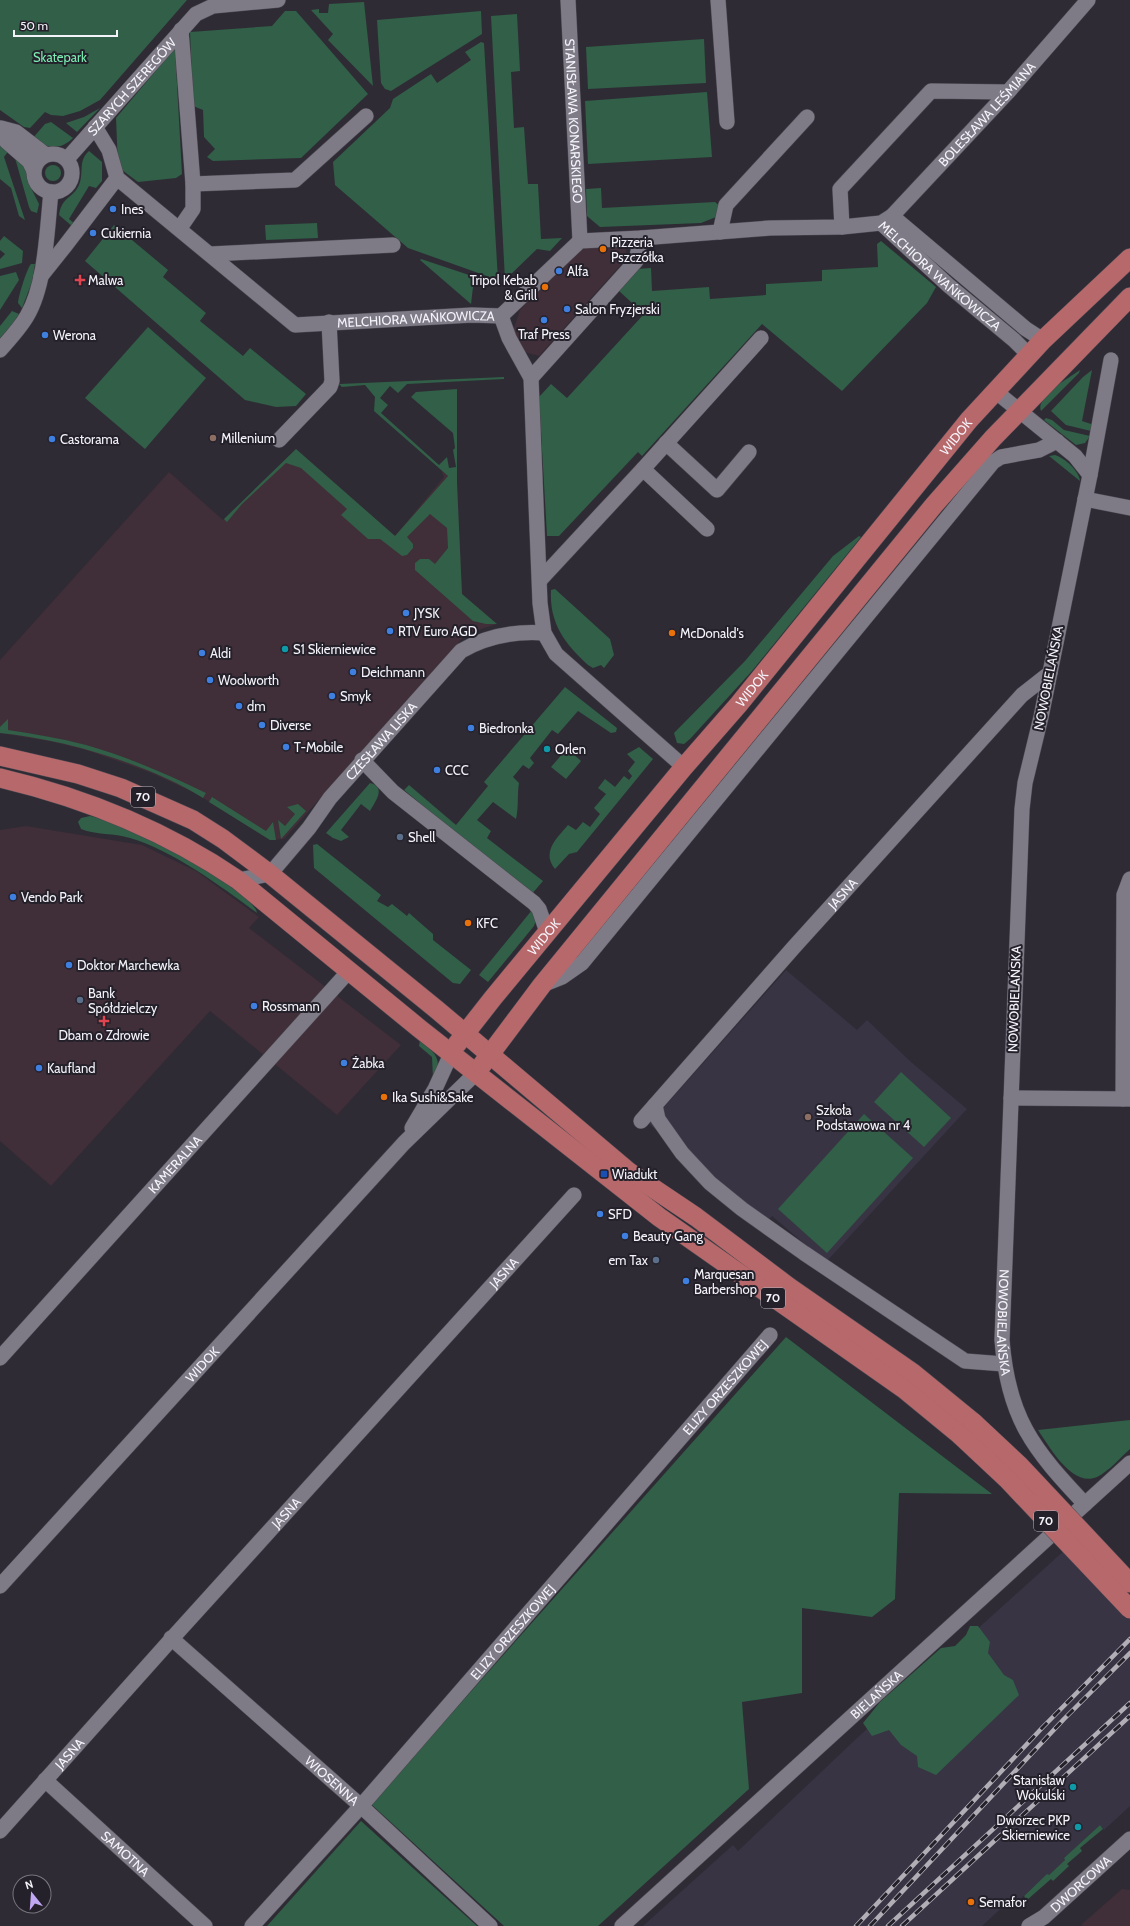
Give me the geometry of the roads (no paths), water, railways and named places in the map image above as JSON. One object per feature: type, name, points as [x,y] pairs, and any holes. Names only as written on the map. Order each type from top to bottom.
[{"type":"main road","name":"WIDOK","points":[[451,1054],[464,1034],[547,932],[684,767],[739,704],[964,426],[995,390],[1043,340],[1130,258]]},
{"type":"main road","name":"WIDOK","points":[[476,1073],[542,985],[934,505],[1019,411],[1130,297]]},
{"type":"main road","name":"70","points":[[0,756],[78,774],[121,788],[163,805],[193,820],[223,839],[270,874],[629,1172],[696,1217],[789,1287],[913,1373],[967,1429],[1006,1479],[1130,1609]]},
{"type":"main road","name":"70","points":[[0,778],[28,785],[105,810],[151,829],[207,859],[238,880],[451,1054],[659,1217],[904,1389],[967,1429],[1020,1466],[1130,1583]]},
{"type":"street","name":"SZARYCH SZEREGÓW","points":[[66,159],[181,30],[210,0]]},
{"type":"street","name":"SZARYCH SZEREGÓW","points":[[196,14],[213,6],[273,0]]},
{"type":"street","name":"STANISŁAWA KONARSKIEGO","points":[[568,0],[580,241]]},
{"type":"street","points":[[718,0],[727,122]]},
{"type":"street","name":"BOLESŁAWA LEŚMIANA","points":[[887,219],[1008,92],[1088,0]]},
{"type":"street","points":[[180,228],[193,209],[193,184],[181,30]]},
{"type":"street","points":[[842,226],[840,189],[931,91],[1008,92]]},
{"type":"street","points":[[193,184],[295,180],[366,116]]},
{"type":"street","points":[[720,232],[726,205],[808,117]]},
{"type":"street","points":[[41,276],[116,178],[110,150],[95,127]]},
{"type":"street","points":[[0,128],[16,132],[46,155]]},
{"type":"street","points":[[0,128],[6,141],[29,161],[39,185],[46,191],[51,192],[62,189],[70,181],[72,170],[66,159],[57,154],[46,155],[38,162],[34,171]]},
{"type":"street","name":"MELCHIORA WAŃKOWICZA","points":[[116,178],[180,228],[295,325],[472,315],[501,316],[580,241],[770,228],[842,226],[887,219],[1026,329],[1043,340]]},
{"type":"street","points":[[0,350],[28,315],[35,299],[41,276],[51,192]]},
{"type":"street","name":"MELCHIORA WAŃKOWICZA","points":[[887,219],[948,285],[1014,340],[1029,355]]},
{"type":"street","points":[[531,378],[636,261],[641,238]]},
{"type":"street","points":[[211,254],[393,246]]},
{"type":"street","points":[[501,316],[509,338],[531,378],[540,580],[544,633],[556,654],[684,767]]},
{"type":"street","name":"MELCHIORA WAŃKOWICZA","points":[[279,440],[330,387],[332,381],[329,322]]},
{"type":"street","points":[[540,580],[643,469],[761,338]]},
{"type":"street","name":"NOWOBIELAŃSKA","points":[[1085,1504],[1038,1451],[1027,1435],[1018,1417],[1011,1396],[1004,1364],[1002,1307],[1022,809],[1025,783],[1050,673],[1090,475],[1111,360]]},
{"type":"street","points":[[995,390],[1075,456],[1090,475]]},
{"type":"street","points":[[542,985],[562,978],[582,963],[993,462],[1001,456],[1038,450],[1057,441]]},
{"type":"street","points":[[666,443],[717,490],[749,452]]},
{"type":"street","points":[[643,469],[707,529]]},
{"type":"street","points":[[1085,499],[1130,508]]},
{"type":"street","name":"CZESŁAWA LISKA","points":[[270,874],[310,828],[330,798],[362,760],[461,651],[474,643],[490,638],[518,632],[544,633]]},
{"type":"street","name":"JASNA","points":[[641,1121],[794,948],[1022,695],[1050,673]]},
{"type":"street","points":[[362,760],[394,792],[534,902],[539,909],[547,932]]},
{"type":"street","points":[[238,880],[270,874]]},
{"type":"street","points":[[1011,1098],[1126,1099],[1127,982],[1124,895],[1130,879]]},
{"type":"street","name":"KAMERALNA","points":[[0,1358],[349,971]]},
{"type":"street","name":"WIDOK","points":[[404,1143],[435,1089],[451,1054]]},
{"type":"street","name":"WIDOK","points":[[0,1586],[404,1143],[476,1073]]},
{"type":"street","points":[[655,1105],[658,1119],[682,1153],[710,1183],[742,1209],[816,1262],[966,1361],[1004,1364]]},
{"type":"street","name":"JASNA","points":[[0,1831],[172,1638],[574,1194]]},
{"type":"street","name":"ELIZY ORZESZKOWEJ","points":[[252,1926],[361,1806],[770,1335]]},
{"type":"street","name":"BIELAŃSKA","points":[[622,1926],[1130,1463]]},
{"type":"street","name":"WIOSENNA","points":[[172,1638],[361,1806],[490,1926]]},
{"type":"street","name":"SAMOTNA","points":[[46,1780],[205,1926]]},
{"type":"street","name":"DWORCOWA","points":[[1030,1926],[1044,1917],[1130,1839]]},
{"type":"railway","points":[[856,1926],[1042,1728],[1130,1639]]},
{"type":"railway","points":[[870,1926],[1064,1719],[1130,1653]]},
{"type":"railway","points":[[888,1926],[1130,1703]]},
{"type":"railway","points":[[902,1926],[1130,1716]]},
{"type":"place","name":"Ines","points":[[113,209]]},
{"type":"place","name":"Cukiernia","points":[[93,233]]},
{"type":"place","name":"Pizzeria Pszczółka","points":[[603,249]]},
{"type":"place","name":"Alfa","points":[[559,271]]},
{"type":"place","name":"Malwa","points":[[80,280]]},
{"type":"place","name":"Tripol Kebab & Grill","points":[[545,287]]},
{"type":"place","name":"Salon Fryzjerski","points":[[567,309]]},
{"type":"place","name":"Traf Press","points":[[544,320]]},
{"type":"place","name":"Werona","points":[[45,335]]},
{"type":"place","name":"Millenium","points":[[213,438]]},
{"type":"place","name":"Castorama","points":[[52,439]]},
{"type":"place","name":"JYSK","points":[[406,613]]},
{"type":"place","name":"RTV Euro AGD","points":[[390,631]]},
{"type":"place","name":"McDonald's","points":[[672,633]]},
{"type":"place","name":"S1 Skierniewice","points":[[285,649]]},
{"type":"place","name":"Aldi","points":[[202,653]]},
{"type":"place","name":"Deichmann","points":[[353,672]]},
{"type":"place","name":"Woolworth","points":[[210,680]]},
{"type":"place","name":"Smyk","points":[[332,696]]},
{"type":"place","name":"dm","points":[[239,706]]},
{"type":"place","name":"Diverse","points":[[262,725]]},
{"type":"place","name":"Biedronka","points":[[471,728]]},
{"type":"place","name":"T-Mobile","points":[[286,747]]},
{"type":"place","name":"Orlen","points":[[547,749]]},
{"type":"place","name":"CCC","points":[[437,770]]},
{"type":"place","name":"Shell","points":[[400,837]]},
{"type":"place","name":"Vendo Park","points":[[13,897]]},
{"type":"place","name":"KFC","points":[[468,923]]},
{"type":"place","name":"Doktor Marchewka","points":[[69,965]]},
{"type":"place","name":"Bank Spółdzielczy","points":[[80,1000]]},
{"type":"place","name":"Rossmann","points":[[254,1006]]},
{"type":"place","name":"Dbam o Zdrowie","points":[[104,1021]]},
{"type":"place","name":"Żabka","points":[[344,1063]]},
{"type":"place","name":"Kaufland","points":[[39,1068]]},
{"type":"place","name":"Ika Sushi&Sake","points":[[384,1097]]},
{"type":"place","name":"Szkoła Podstawowa nr 4","points":[[808,1117]]},
{"type":"place","name":"Wiadukt","points":[[604,1174]]},
{"type":"place","name":"SFD","points":[[600,1214]]},
{"type":"place","name":"Beauty Gang","points":[[625,1236]]},
{"type":"place","name":"em Tax","points":[[656,1260]]},
{"type":"place","name":"Marquesan Barbershop","points":[[686,1281]]},
{"type":"place","name":"Stanisław Wokulski","points":[[1073,1787]]},
{"type":"place","name":"Dworzec PKP Skierniewice","points":[[1078,1827]]},
{"type":"place","name":"Semafor","points":[[971,1902]]},
{"type":"park label","name":"Skatepark","points":[[60,57]]}]
